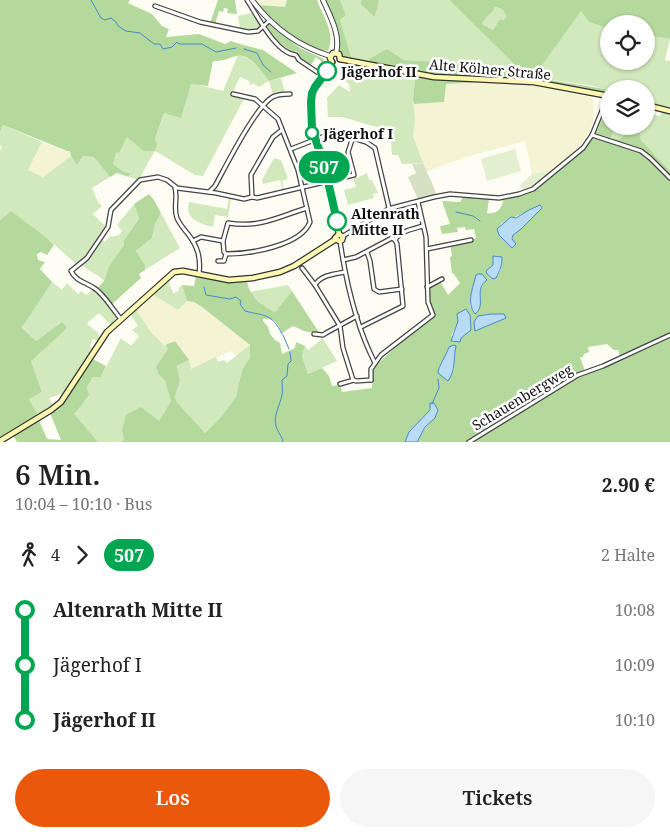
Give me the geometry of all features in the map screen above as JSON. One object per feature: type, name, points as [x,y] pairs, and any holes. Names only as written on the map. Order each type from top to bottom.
[{"type":"main road","points":[[0,441],[62,402],[102,338],[174,272],[181,271],[235,280],[280,272],[300,263],[338,240],[336,235],[341,235],[324,164],[312,133],[311,100],[313,90],[332,62],[330,56],[336,52],[340,55],[340,59],[337,62],[332,62]]},
{"type":"main road","name":"Alte Kölner Straße","points":[[340,59],[434,77],[534,82],[600,94]]},
{"type":"main road","points":[[655,107],[670,111]]},
{"type":"street","points":[[247,0],[264,27],[278,44],[324,76]]},
{"type":"street","points":[[252,0],[269,20],[300,44],[330,56]]},
{"type":"street","points":[[323,0],[334,25],[337,39],[336,52]]},
{"type":"street","points":[[155,6],[210,25],[251,32],[258,31],[269,20]]},
{"type":"street","points":[[226,254],[245,254],[262,251],[285,242],[310,224],[303,187],[291,149],[276,116],[250,97],[233,94]]},
{"type":"street","points":[[209,193],[215,186],[247,128],[264,106],[275,96],[290,94]]},
{"type":"street","points":[[341,235],[390,208],[448,194],[499,198],[527,192],[584,148],[600,116]]},
{"type":"street","points":[[252,197],[251,175],[272,137],[282,130]]},
{"type":"street","points":[[291,149],[335,133],[366,142],[374,147],[390,208]]},
{"type":"street","points":[[592,135],[641,151],[670,178]]},
{"type":"street","points":[[175,188],[244,199],[257,198],[354,175],[348,152],[353,137]]},
{"type":"street","points":[[121,319],[95,289],[83,283],[71,271],[87,258],[108,227],[111,210],[136,183],[146,178],[158,177],[167,180],[175,188],[176,216],[193,241],[200,257],[198,274]]},
{"type":"street","points":[[215,186],[219,194]]},
{"type":"street","points":[[176,193],[180,189]]},
{"type":"street","points":[[340,384],[354,380],[371,380],[371,371],[381,355],[433,315],[428,302],[426,237],[417,204],[418,201]]},
{"type":"street","points":[[218,261],[224,261],[226,254],[223,251],[223,241],[228,223],[250,225],[265,223],[308,208]]},
{"type":"street","points":[[343,260],[356,257],[408,230],[423,226]]},
{"type":"street","points":[[193,241],[203,237],[223,241]]},
{"type":"street","points":[[361,327],[403,306],[395,238]]},
{"type":"street","points":[[338,240],[357,316],[376,362]]},
{"type":"street","points":[[427,248],[471,240]]},
{"type":"street","points":[[367,252],[374,289],[379,292],[402,289]]},
{"type":"street","points":[[302,268],[340,326],[343,348],[354,380]]},
{"type":"street","points":[[315,286],[317,282],[326,276],[345,272]]},
{"type":"street","points":[[427,287],[442,279]]},
{"type":"street","points":[[314,334],[323,335],[357,316]]},
{"type":"street","name":"Schauenbergweg","points":[[469,442],[571,378],[670,335]]},
{"type":"street","points":[[372,354],[381,355]]},
{"type":"green space","points":[[0,0],[130,0],[128,3],[152,14],[162,26],[169,29],[166,37],[199,34],[225,44],[231,41],[263,50],[297,73],[269,81],[259,68],[246,57],[236,56],[213,61],[208,86],[191,84],[181,118],[164,113],[155,139],[157,144],[155,151],[143,151],[127,137],[120,152],[116,153],[113,164],[124,172],[130,173],[129,177],[117,173],[110,177],[94,157],[83,156],[77,165],[70,151],[3,125],[0,132]]},
{"type":"green space","points":[[218,0],[235,0],[237,14],[227,13],[228,9],[224,8],[223,12],[219,11],[215,24],[210,23]]},
{"type":"green space","points":[[256,0],[287,0],[285,7],[260,5]]},
{"type":"green space","points":[[287,0],[317,0],[330,31],[328,51],[310,46],[291,34],[273,20],[260,5],[285,7]]},
{"type":"green space","points":[[325,0],[340,0],[346,15],[340,20],[352,60],[341,56],[335,24]]},
{"type":"green space","points":[[340,0],[362,0],[360,4],[375,17],[379,0],[449,0],[517,67],[404,60],[387,49],[368,62],[352,60],[340,20],[346,15]]},
{"type":"green space","points":[[362,0],[379,0],[375,17],[360,4]]},
{"type":"green space","points":[[449,0],[670,0],[670,39],[655,36],[655,15],[600,15],[600,26],[589,22],[581,11],[535,75],[538,78],[600,88],[600,92],[529,79],[437,76],[369,62],[369,59],[387,49],[404,60],[517,67]],"holes":[[[495,7],[501,9],[506,17],[504,20],[500,19],[493,30],[482,24]]]},
{"type":"green space","points":[[494,7],[502,10],[506,17],[504,20],[500,19],[493,30],[482,24]]},
{"type":"green space","points":[[581,11],[589,22],[600,26],[600,70],[655,70],[655,36],[670,39],[665,60],[670,61],[670,109],[655,105],[655,80],[600,80],[600,88],[538,78],[534,75]]},
{"type":"green space","points":[[252,13],[261,27],[253,31],[240,29],[238,16]]},
{"type":"green space","points":[[269,24],[300,48],[324,59],[323,63],[316,57],[311,65],[299,57],[299,53],[296,51],[293,53],[274,38],[267,26]]},
{"type":"green space","points":[[238,55],[252,62],[269,81],[259,87],[253,83],[251,86],[249,81],[240,77],[232,94],[245,97],[203,176],[195,175],[155,151],[141,178],[138,180],[129,177],[130,173],[124,172],[113,164],[116,152],[120,152],[127,137],[143,151],[155,140],[164,113],[181,117],[191,83],[223,91]]},
{"type":"green space","points":[[357,65],[416,77],[480,82],[446,84],[444,102],[414,104],[415,79],[354,68]]},
{"type":"green space","points":[[354,68],[415,79],[413,136],[423,163],[402,164],[398,155],[392,155],[390,131],[342,117],[328,117],[327,98],[339,85],[350,92],[349,84],[345,81],[352,74]]},
{"type":"green space","points":[[281,78],[285,92],[273,95],[269,81]]},
{"type":"green space","points":[[480,82],[529,85],[591,97],[594,101],[594,119],[590,131],[579,148],[553,170],[532,174],[525,141],[466,157],[426,172],[413,136],[414,104],[444,102],[446,84]]},
{"type":"green space","points":[[662,111],[670,113],[670,171],[641,140],[610,138],[611,135],[655,135],[655,115],[660,116]]},
{"type":"green space","points":[[600,124],[600,135],[612,135],[611,138],[620,139],[624,135],[640,135],[641,140],[670,171],[670,442],[417,442],[438,412],[434,403],[430,403],[430,410],[409,432],[405,442],[121,442],[124,439],[122,431],[126,415],[141,407],[159,421],[171,401],[165,381],[159,375],[156,367],[168,349],[165,345],[175,341],[189,360],[177,366],[180,381],[175,397],[177,402],[205,433],[221,417],[236,397],[242,370],[250,358],[250,345],[202,307],[194,302],[187,301],[182,285],[194,286],[196,276],[230,283],[247,282],[248,287],[257,300],[275,312],[292,291],[320,334],[304,331],[293,326],[282,333],[273,320],[263,319],[270,334],[280,343],[282,354],[295,348],[296,342],[305,346],[302,356],[308,374],[322,368],[329,376],[332,386],[340,385],[342,392],[372,388],[373,368],[398,345],[436,316],[430,302],[428,288],[440,281],[448,295],[460,283],[452,274],[450,244],[467,241],[473,242],[473,239],[476,238],[474,229],[466,230],[465,227],[457,228],[458,232],[442,234],[440,226],[450,224],[442,201],[460,202],[463,197],[489,199],[487,213],[496,212],[502,205],[503,199],[522,195],[537,189],[579,154],[594,137]],"holes":[[[540,205],[542,208],[513,235],[512,248],[499,235],[501,224]],[[493,256],[502,258],[501,270],[496,278],[486,271],[493,265]],[[475,281],[484,282],[480,292],[480,304],[475,314],[470,305]],[[466,309],[470,318],[471,330],[461,340],[451,336],[458,322],[457,314]],[[502,314],[503,319],[478,328],[482,315]],[[607,344],[614,350],[618,350],[620,356],[585,371],[580,357],[589,352],[588,347]],[[449,347],[455,350],[453,372],[438,370]]]},
{"type":"green space","points":[[3,125],[42,142],[28,170],[43,177],[71,156],[77,165],[83,156],[95,157],[110,177],[92,188],[98,202],[102,206],[93,214],[106,227],[100,238],[105,242],[109,237],[119,235],[122,231],[117,225],[134,204],[139,219],[109,266],[104,281],[82,265],[77,265],[46,237],[11,211],[0,220],[0,151],[2,147],[0,145],[0,132]]},
{"type":"green space","points":[[42,142],[71,151],[71,156],[43,177],[27,170]]},
{"type":"green space","points":[[515,149],[521,171],[487,181],[481,159]]},
{"type":"green space","points":[[274,158],[281,160],[288,178],[286,179],[287,184],[286,180],[282,180],[284,191],[280,180],[263,184],[262,180]]},
{"type":"green space","points":[[423,163],[436,194],[418,199],[408,177],[416,173],[412,164]]},
{"type":"green space","points":[[553,170],[541,182],[528,190],[522,189],[520,185],[532,174]]},
{"type":"green space","points":[[367,173],[369,180],[372,180],[378,193],[373,194],[374,198],[348,205],[344,190],[356,187],[353,177],[356,176],[357,178]]},
{"type":"green space","points":[[149,194],[161,213],[155,224],[152,238],[136,251],[145,265],[145,270],[139,274],[141,278],[111,305],[97,289],[104,281],[109,266],[124,245],[124,240],[139,219],[134,204]]},
{"type":"green space","points":[[229,197],[231,199],[228,217],[215,215],[213,227],[194,220],[189,213],[189,202],[227,209]]},
{"type":"green space","points":[[11,211],[54,245],[47,255],[41,252],[37,254],[38,260],[45,262],[40,269],[52,282],[22,327],[36,341],[62,322],[67,328],[31,361],[42,392],[29,399],[38,415],[0,437],[0,220]]},
{"type":"green space","points":[[161,213],[180,248],[145,270],[145,265],[136,251],[152,238],[155,224]]},
{"type":"green space","points":[[196,276],[230,283],[247,282],[249,292]]},
{"type":"green space","points":[[168,279],[173,293],[179,291],[178,289],[182,285],[187,301],[178,310],[152,294]]},
{"type":"green space","points":[[52,282],[62,290],[67,283],[78,294],[81,291],[86,295],[93,289],[117,317],[111,325],[99,313],[87,323],[96,330],[100,337],[97,341],[93,339],[90,345],[92,349],[64,396],[61,394],[49,398],[52,405],[38,415],[29,399],[42,392],[31,361],[62,322],[36,341],[22,326]]},
{"type":"green space","points":[[288,285],[292,291],[275,312],[263,306],[249,292]]},
{"type":"green space","points":[[152,294],[178,310],[187,301],[194,302],[250,345],[236,356],[231,351],[191,369],[175,341],[165,345],[150,331],[136,309]]},
{"type":"green space","points":[[136,309],[150,331],[168,349],[159,375],[165,381],[171,401],[159,421],[122,431],[124,439],[121,442],[98,442],[73,414],[89,397],[87,387],[93,377],[101,377],[121,338],[131,346],[139,336],[132,330],[138,326],[130,314]]},
{"type":"green space","points":[[322,337],[337,361],[308,374],[302,356],[305,346],[308,350],[321,340]]},
{"type":"green space","points":[[250,345],[250,359],[242,370],[236,397],[221,417],[205,433],[177,402],[175,397],[180,381],[177,366],[189,360],[191,369],[216,357],[218,362],[224,360],[227,363]]},
{"type":"green space","points":[[91,358],[106,366],[101,377],[93,377],[87,387],[89,396],[74,414],[98,442],[17,442],[13,435],[39,420],[47,439],[61,440],[50,413],[64,402]]},
{"type":"water","points":[[540,205],[542,208],[513,235],[512,239],[516,244],[512,248],[499,235],[497,229],[511,217],[516,218]]},
{"type":"water","points":[[493,256],[502,257],[502,263],[496,278],[493,279],[486,271],[493,265]]},
{"type":"water","points":[[482,274],[487,280],[481,288],[480,307],[475,314],[472,309],[471,300],[476,275]]},
{"type":"water","points":[[466,309],[470,315],[471,330],[461,338],[460,342],[451,341],[458,321],[457,314]]},
{"type":"water","points":[[504,314],[506,318],[475,331],[474,322],[478,316]]},
{"type":"water","points":[[456,346],[453,369],[448,381],[438,373],[438,370],[449,347]]},
{"type":"water","points":[[430,403],[434,403],[438,410],[435,418],[425,427],[417,442],[405,442],[409,432],[430,410]]},
{"type":"waterway","points":[[91,0],[101,18],[105,20],[111,18],[126,31],[140,33],[154,44],[160,44],[163,49],[172,47],[177,42],[179,44],[202,44],[216,52],[236,48]]},
{"type":"waterway","points":[[244,49],[257,53],[263,65],[271,72]]},
{"type":"waterway","points":[[456,212],[473,216],[480,221]]},
{"type":"waterway","points":[[204,287],[206,295],[230,299],[236,297],[241,301],[240,304],[245,311],[267,316],[275,322],[282,334]]},
{"type":"waterway","points":[[283,335],[289,349]]},
{"type":"waterway","points":[[282,442],[283,440],[277,428],[275,418],[282,393],[282,380],[287,376],[288,364],[291,361],[290,352]]},
{"type":"waterway","points":[[432,404],[439,388],[438,379]]},
{"type":"bus line","name":"507","points":[[327,71],[312,93],[312,129],[324,164],[326,180],[337,221]]},
{"type":"place","name":"Jägerhof II","points":[[327,71]]},
{"type":"place","name":"Jägerhof I","points":[[312,133]]},
{"type":"place","name":"Altenrath Mitte II","points":[[337,221]]}]
